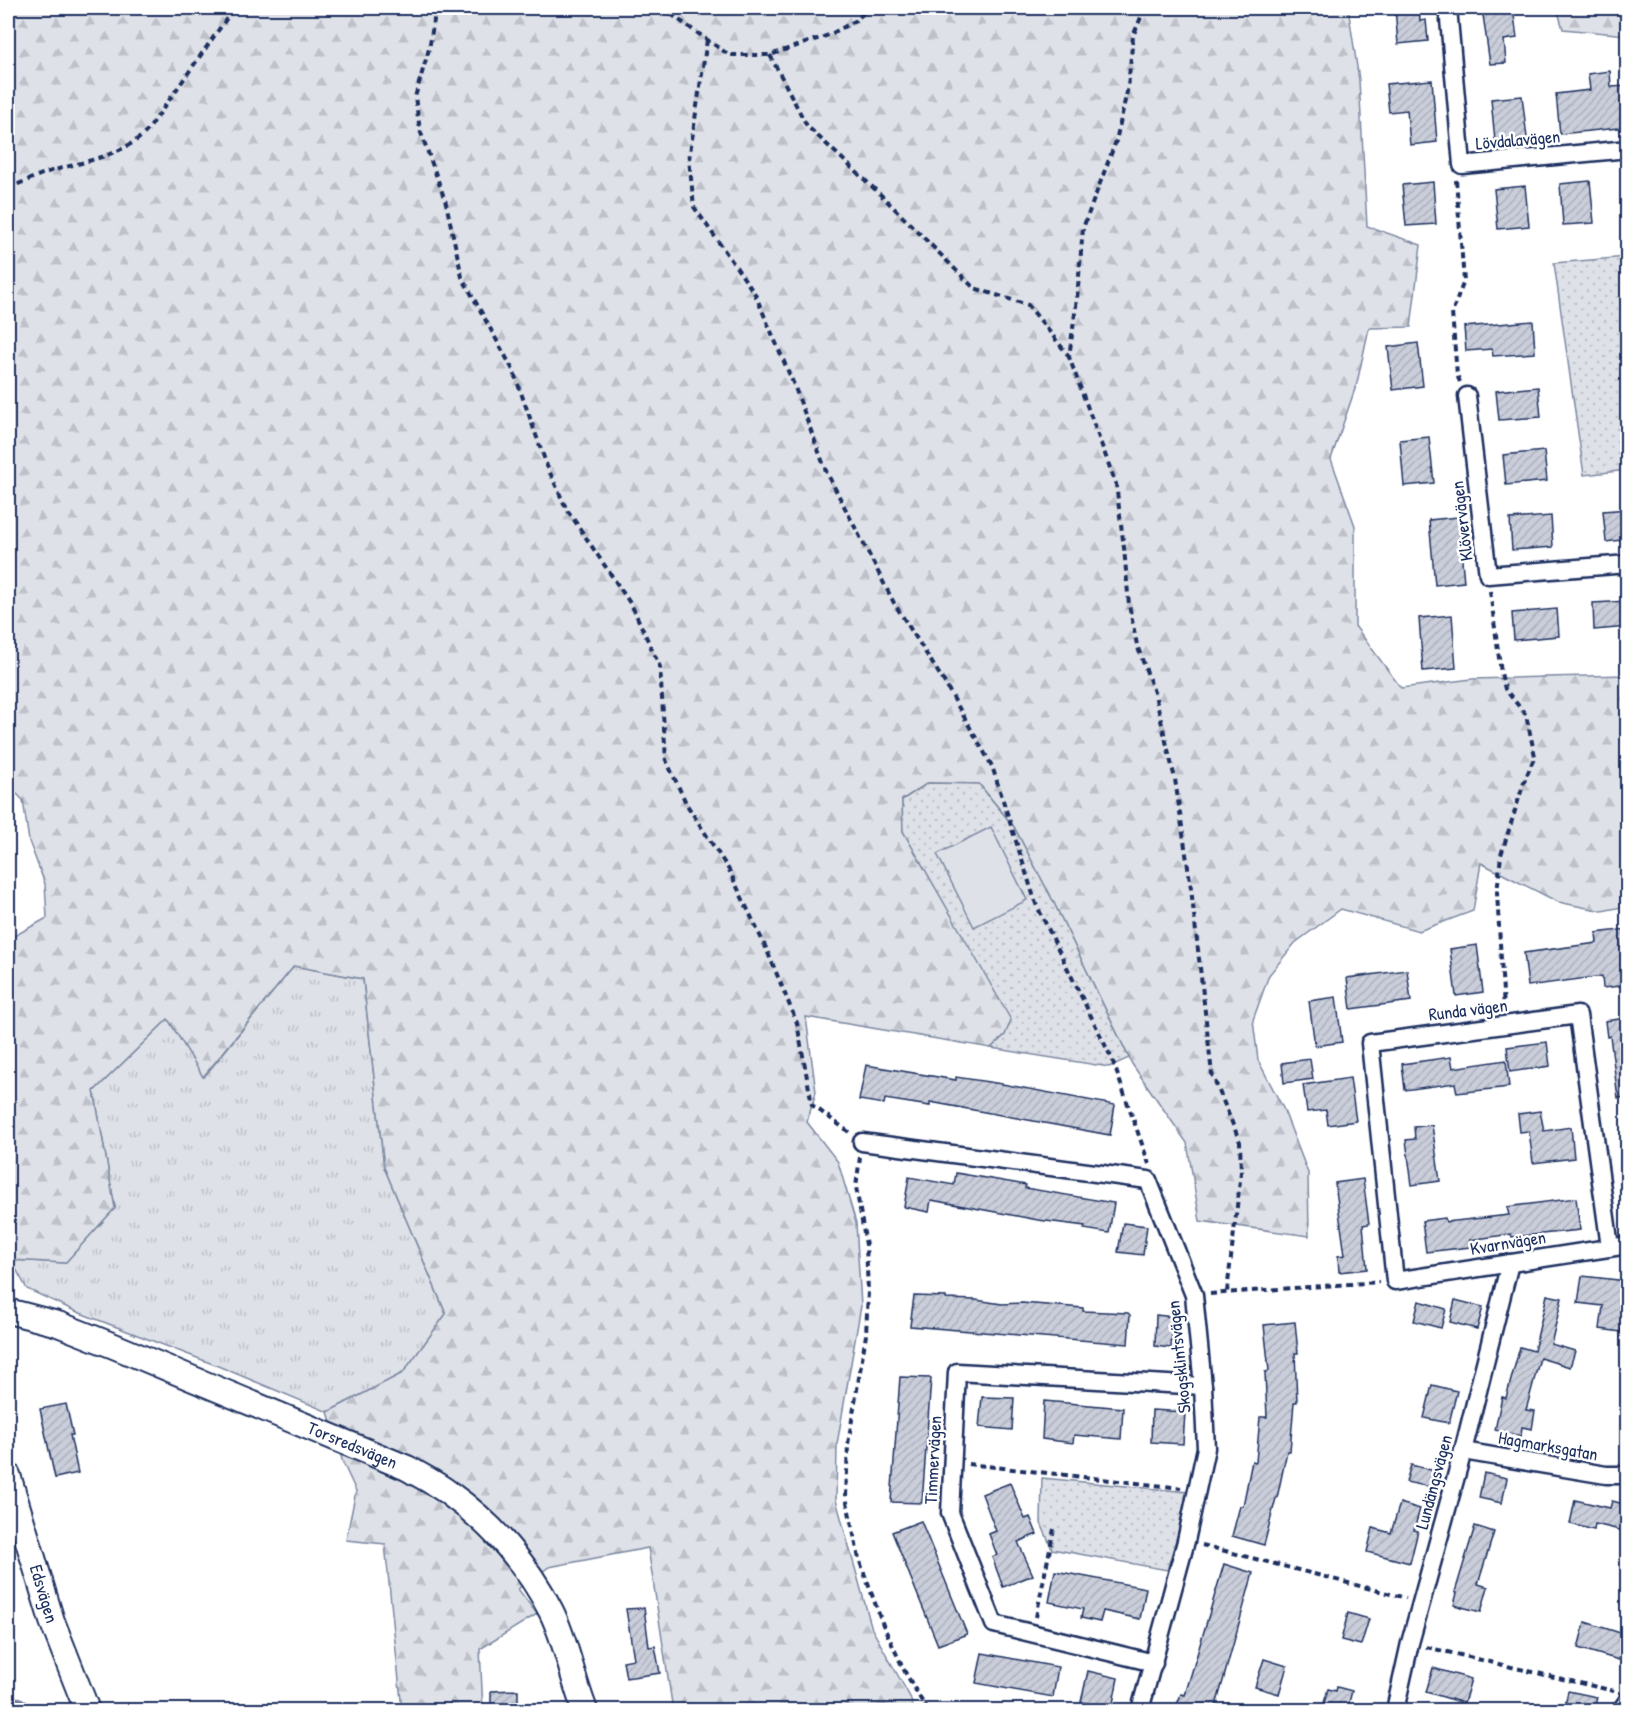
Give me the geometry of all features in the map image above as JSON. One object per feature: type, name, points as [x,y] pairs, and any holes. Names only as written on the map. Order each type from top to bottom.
[{"type":"street","name":"Lövdalavägen","points":[[1448,8],[1462,165],[1628,150]]},
{"type":"street","name":"Klövervägen","points":[[1467,396],[1488,575],[1628,564]]},
{"type":"street","name":"Runda vägen","points":[[1395,1281],[1370,1042],[1578,1015],[1610,1247]]},
{"type":"street","points":[[862,1142],[1148,1180]]},
{"type":"street","name":"Skogsklintsvägen","points":[[1140,1710],[1186,1541],[1206,1448],[1203,1386],[1194,1295],[1148,1180]]},
{"type":"street","name":"Kvarnvägen","points":[[1395,1281],[1628,1245]]},
{"type":"street","name":"Lundängsvägen","points":[[1395,1710],[1410,1643],[1463,1451],[1510,1263]]},
{"type":"street","name":"Torsredsvägen","points":[[8,1311],[58,1324],[125,1351],[407,1468],[450,1494],[499,1535],[525,1569],[551,1611],[568,1654],[585,1710]]},
{"type":"street","name":"Timmervägen","points":[[1154,1663],[994,1624],[950,1513],[957,1372],[1203,1386]]},
{"type":"street","name":"Hagmarksgatan","points":[[1463,1451],[1606,1475],[1628,1475]]},
{"type":"street","name":"Edsvägen","points":[[8,1475],[52,1621],[87,1710]]},
{"type":"street","points":[[1621,1710],[1622,1696]]},
{"type":"path","points":[[8,188],[42,174],[117,151],[136,142],[148,130],[234,8]]},
{"type":"path","points":[[436,8],[429,49],[415,97],[420,130],[446,202],[462,277],[513,370],[547,466],[566,508],[632,606],[660,667],[666,760],[687,805],[729,870],[766,948],[797,1023],[812,1105],[862,1142],[856,1187],[866,1245],[868,1291],[866,1335],[848,1444],[846,1497],[859,1559],[883,1625],[905,1672],[927,1710]]},
{"type":"path","points":[[662,8],[729,55],[770,55],[828,35],[855,21],[869,8]]},
{"type":"path","points":[[1069,357],[1083,228],[1116,141],[1128,87],[1134,36],[1145,8]]},
{"type":"path","points":[[707,40],[689,159],[694,207],[755,294],[831,481],[894,603],[943,680],[992,766],[1036,904],[1112,1059],[1132,1112],[1149,1162],[1148,1180]]},
{"type":"path","points":[[770,55],[807,126],[880,194],[974,288],[1028,305],[1069,357],[1116,484],[1129,605],[1137,645],[1155,695],[1175,779],[1191,888],[1212,1074],[1240,1142],[1241,1172],[1227,1292]]},
{"type":"path","points":[[1462,165],[1456,181],[1464,281],[1452,313],[1457,375],[1467,396]]},
{"type":"path","points":[[1488,575],[1505,689],[1526,715],[1535,756],[1524,782],[1501,855],[1498,884],[1498,929],[1503,977],[1504,1025]]},
{"type":"path","points":[[1194,1295],[1395,1281]]},
{"type":"path","points":[[952,1462],[1197,1490]]},
{"type":"path","points":[[1033,1634],[1054,1529]]},
{"type":"path","points":[[1186,1541],[1422,1602]]},
{"type":"path","points":[[1410,1643],[1622,1696]]},
{"type":"green space","points":[[8,8],[1348,8],[1359,80],[1367,226],[1421,245],[1411,327],[1369,328],[1357,383],[1331,459],[1355,526],[1355,626],[1401,688],[1472,679],[1627,675],[1627,906],[1602,911],[1558,902],[1481,863],[1473,911],[1419,931],[1341,909],[1295,943],[1269,975],[1253,1020],[1258,1060],[1283,1108],[1308,1173],[1309,1236],[1200,1221],[1187,1143],[1132,1064],[1053,901],[1014,827],[979,784],[928,783],[902,800],[903,831],[1012,1020],[1005,1035],[991,1048],[806,1017],[816,1092],[807,1122],[838,1162],[856,1223],[861,1306],[837,1444],[836,1500],[872,1629],[910,1697],[914,1710],[673,1710],[648,1548],[549,1567],[518,1589],[537,1614],[480,1649],[483,1710],[402,1710],[385,1544],[346,1540],[356,1491],[343,1463],[328,1412],[403,1373],[446,1314],[384,1167],[363,979],[294,966],[203,1077],[168,1019],[94,1091],[115,1208],[65,1263],[11,1260],[8,1249],[8,937],[47,918],[45,884],[29,841],[23,800],[8,785]]},
{"type":"green space","points":[[1557,8],[1627,8],[1627,35],[1563,29]]},
{"type":"green space","points":[[1627,257],[1627,470],[1584,475],[1554,263]]},
{"type":"green space","points":[[928,783],[979,784],[1014,827],[1053,901],[1129,1058],[1109,1067],[991,1048],[1005,1035],[1011,1020],[903,831],[902,800]]},
{"type":"green space","points":[[991,827],[1027,900],[974,927],[937,854]]},
{"type":"green space","points":[[294,966],[363,979],[384,1167],[446,1314],[403,1373],[328,1412],[218,1366],[75,1311],[27,1289],[11,1260],[65,1263],[115,1208],[94,1091],[169,1018],[204,1077]]},
{"type":"green space","points":[[1042,1478],[1188,1492],[1167,1570],[1052,1549],[1041,1523]]},
{"type":"building","points":[[1395,8],[1419,8],[1420,21],[1426,20],[1428,41],[1398,44]]},
{"type":"building","points":[[1482,8],[1513,8],[1517,38],[1504,40],[1506,63],[1490,64]]},
{"type":"building","points":[[1610,71],[1611,87],[1628,86],[1628,127],[1560,134],[1556,94],[1590,90],[1588,74]]},
{"type":"building","points":[[1432,80],[1437,142],[1410,145],[1407,110],[1389,112],[1386,84]]},
{"type":"building","points":[[1522,96],[1527,138],[1495,141],[1491,99]]},
{"type":"building","points":[[1590,181],[1594,223],[1563,225],[1560,184]]},
{"type":"building","points":[[1433,182],[1436,224],[1406,226],[1402,185]]},
{"type":"building","points":[[1525,186],[1529,226],[1498,229],[1494,189]]},
{"type":"building","points":[[1533,321],[1535,353],[1493,356],[1492,349],[1466,351],[1464,327]]},
{"type":"building","points":[[1418,343],[1423,386],[1393,390],[1388,347]]},
{"type":"building","points":[[1538,387],[1541,417],[1499,420],[1496,391]]},
{"type":"building","points":[[1429,437],[1434,483],[1404,486],[1400,440]]},
{"type":"building","points":[[1544,451],[1547,481],[1506,485],[1503,455]]},
{"type":"building","points":[[1628,509],[1628,539],[1606,542],[1603,511]]},
{"type":"building","points":[[1551,516],[1553,547],[1512,550],[1510,519]]},
{"type":"building","points":[[1458,517],[1464,582],[1435,585],[1429,520]]},
{"type":"building","points":[[1628,601],[1628,627],[1594,630],[1593,603]]},
{"type":"building","points":[[1557,609],[1559,636],[1514,640],[1512,613]]},
{"type":"building","points":[[1452,615],[1456,668],[1423,671],[1419,618]]},
{"type":"building","points":[[1628,929],[1628,985],[1603,988],[1602,976],[1528,986],[1524,953],[1597,943],[1596,933]]},
{"type":"building","points":[[1477,945],[1483,992],[1456,996],[1450,949]]},
{"type":"building","points":[[1407,970],[1411,1001],[1351,1009],[1347,978]]},
{"type":"building","points":[[1336,997],[1342,1042],[1315,1046],[1309,1001]]},
{"type":"building","points":[[1626,1018],[1628,1097],[1618,1098],[1610,1036],[1607,1037],[1605,1021]]},
{"type":"building","points":[[1547,1042],[1550,1066],[1510,1072],[1507,1047]]},
{"type":"building","points":[[1451,1057],[1453,1068],[1506,1060],[1509,1087],[1457,1093],[1455,1083],[1405,1090],[1402,1064]]},
{"type":"building","points":[[1310,1059],[1313,1079],[1284,1083],[1282,1063]]},
{"type":"building","points":[[866,1065],[956,1080],[956,1077],[1002,1084],[1115,1105],[1110,1135],[930,1102],[930,1106],[885,1099],[884,1104],[859,1100]]},
{"type":"building","points":[[1350,1078],[1356,1121],[1328,1125],[1326,1110],[1307,1112],[1303,1085]]},
{"type":"building","points":[[1540,1111],[1544,1131],[1571,1127],[1574,1158],[1533,1163],[1529,1131],[1520,1132],[1518,1114]]},
{"type":"building","points":[[1432,1125],[1440,1181],[1412,1185],[1406,1140],[1415,1139],[1414,1127]]},
{"type":"building","points":[[956,1173],[1026,1185],[1025,1188],[1114,1203],[1109,1233],[1084,1229],[1085,1226],[1038,1220],[931,1200],[929,1212],[904,1207],[909,1177],[954,1185]]},
{"type":"building","points":[[1363,1179],[1369,1224],[1363,1225],[1367,1269],[1339,1272],[1338,1256],[1345,1255],[1335,1183]]},
{"type":"building","points":[[1576,1198],[1580,1230],[1512,1237],[1511,1234],[1470,1240],[1470,1247],[1426,1252],[1422,1221],[1445,1218],[1446,1222],[1509,1215],[1507,1207]]},
{"type":"building","points":[[1123,1223],[1147,1226],[1143,1255],[1118,1252]]},
{"type":"building","points":[[1582,1276],[1627,1281],[1621,1332],[1600,1329],[1603,1306],[1578,1303]]},
{"type":"building","points":[[1547,1295],[1562,1298],[1551,1344],[1575,1351],[1570,1367],[1540,1358],[1526,1410],[1535,1411],[1532,1429],[1522,1427],[1521,1436],[1495,1430],[1502,1397],[1506,1398],[1520,1347],[1534,1351]]},
{"type":"building","points":[[914,1296],[1128,1313],[1130,1315],[1128,1344],[910,1326]]},
{"type":"building","points":[[1455,1300],[1483,1307],[1477,1329],[1450,1322]]},
{"type":"building","points":[[1419,1301],[1446,1309],[1441,1328],[1414,1321]]},
{"type":"building","points":[[1156,1315],[1173,1317],[1171,1348],[1155,1346]]},
{"type":"building","points":[[1295,1322],[1298,1353],[1295,1353],[1297,1402],[1294,1402],[1290,1451],[1287,1451],[1264,1545],[1232,1536],[1240,1506],[1243,1506],[1252,1461],[1256,1462],[1260,1417],[1267,1417],[1265,1372],[1269,1371],[1264,1325]]},
{"type":"building","points":[[900,1377],[931,1378],[922,1503],[891,1502]]},
{"type":"building","points":[[1432,1385],[1457,1391],[1449,1423],[1424,1418]]},
{"type":"building","points":[[982,1397],[1014,1398],[1012,1430],[979,1427]]},
{"type":"building","points":[[1044,1401],[1123,1408],[1121,1439],[1074,1435],[1073,1443],[1042,1439]]},
{"type":"building","points":[[66,1404],[78,1473],[55,1478],[40,1409]]},
{"type":"building","points":[[1152,1410],[1185,1412],[1183,1444],[1151,1442]]},
{"type":"building","points":[[1411,1465],[1435,1471],[1430,1487],[1406,1482]]},
{"type":"building","points":[[1484,1473],[1507,1478],[1502,1503],[1479,1498]]},
{"type":"building","points":[[1010,1483],[1025,1519],[1030,1517],[1037,1534],[1018,1542],[1033,1575],[1003,1587],[992,1557],[997,1555],[989,1534],[996,1531],[982,1494]]},
{"type":"building","points":[[1575,1500],[1610,1508],[1612,1501],[1628,1505],[1628,1532],[1595,1524],[1594,1530],[1570,1524]]},
{"type":"building","points":[[1400,1503],[1420,1509],[1414,1530],[1418,1531],[1410,1563],[1367,1552],[1373,1528],[1391,1533]]},
{"type":"building","points":[[921,1521],[967,1634],[938,1645],[892,1532]]},
{"type":"building","points":[[1475,1526],[1494,1532],[1478,1584],[1488,1587],[1481,1612],[1454,1605],[1457,1593],[1455,1592]]},
{"type":"building","points":[[1224,1564],[1253,1573],[1216,1706],[1222,1708],[1221,1710],[1175,1710],[1181,1694],[1185,1695]]},
{"type":"building","points":[[1055,1571],[1146,1588],[1140,1619],[1103,1611],[1100,1622],[1081,1618],[1083,1609],[1049,1602]]},
{"type":"building","points":[[644,1608],[649,1647],[655,1646],[660,1673],[626,1678],[623,1661],[634,1659],[626,1609]]},
{"type":"building","points":[[1348,1613],[1369,1619],[1361,1645],[1341,1640]]},
{"type":"building","points":[[1585,1622],[1627,1635],[1619,1660],[1578,1648]]},
{"type":"building","points":[[982,1653],[1058,1667],[1053,1697],[976,1683]]},
{"type":"building","points":[[1264,1659],[1287,1666],[1279,1694],[1255,1687]]},
{"type":"building","points":[[1433,1668],[1471,1679],[1464,1703],[1426,1692]]},
{"type":"building","points":[[1088,1671],[1118,1678],[1112,1708],[1081,1702]]},
{"type":"building","points":[[1337,1687],[1352,1691],[1347,1710],[1322,1710],[1328,1689],[1336,1691]]},
{"type":"building","points":[[518,1690],[518,1710],[491,1710],[491,1691]]},
{"type":"building","points":[[1568,1691],[1597,1697],[1594,1710],[1564,1710]]},
{"type":"waterway","points":[[8,1699],[20,1700],[33,1710]]}]
